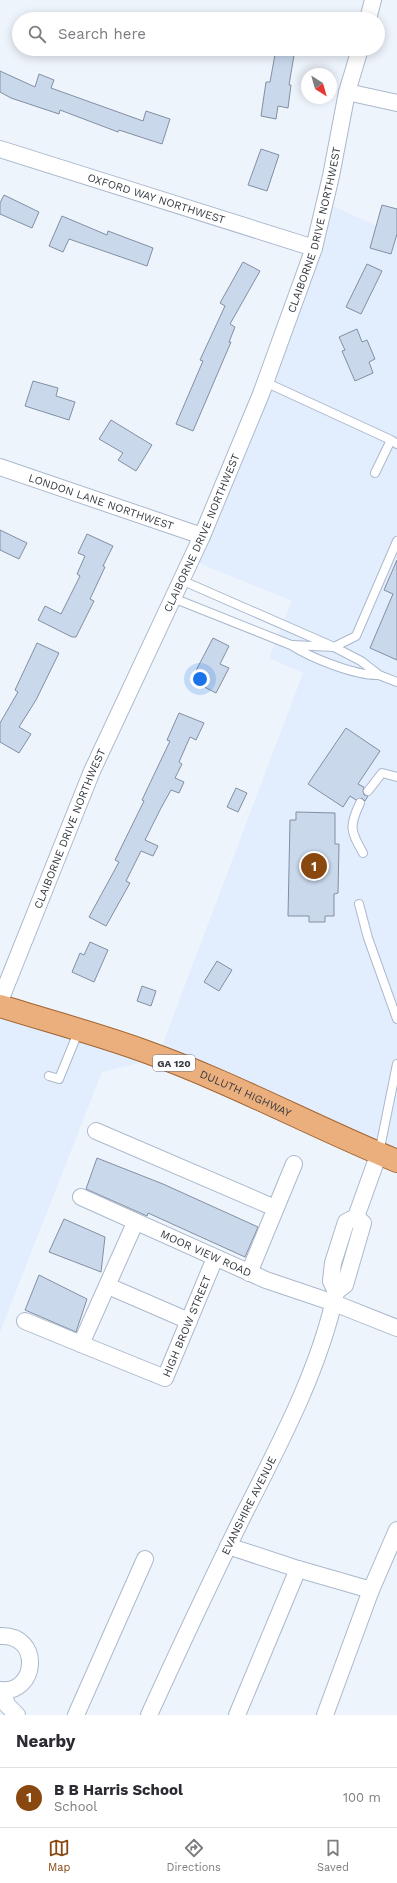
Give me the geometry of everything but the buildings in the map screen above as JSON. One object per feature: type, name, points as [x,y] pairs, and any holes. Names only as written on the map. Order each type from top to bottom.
[{"type":"main road","name":"DULUTH HIGHWAY","points":[[0,1006],[79,1029],[146,1052],[238,1090],[388,1157]]},
{"type":"street","points":[[370,12],[373,0]]},
{"type":"street","name":"CLAIBORNE DRIVE NORTHWEST","points":[[0,1001],[92,771],[202,536],[265,382],[314,248],[331,176],[347,92],[358,56]]},
{"type":"street","points":[[347,92],[397,103]]},
{"type":"street","name":"OXFORD WAY NORTHWEST","points":[[0,148],[314,248]]},
{"type":"street","name":"LONDON LANE NORTHWEST","points":[[0,467],[202,536]]},
{"type":"street","points":[[96,1131],[275,1208]]},
{"type":"street","name":"EVANSHIRE AVENUE","points":[[335,1297],[331,1281],[333,1263],[346,1222],[356,1216],[388,1157]]},
{"type":"street","points":[[249,1273],[294,1164]]},
{"type":"street","name":"MOOR VIEW ROAD","points":[[81,1198],[266,1280],[335,1297],[397,1328]]},
{"type":"street","name":"EVANSHIRE AVENUE","points":[[149,1715],[199,1606],[270,1463],[320,1352],[335,1297],[345,1285],[363,1223],[356,1216]]},
{"type":"street","points":[[25,1321],[82,1344],[136,1223]]},
{"type":"street","points":[[338,1246],[355,1250]]},
{"type":"street","name":"HIGH BROW STREET","points":[[82,1344],[165,1378],[215,1258]]},
{"type":"street","points":[[108,1286],[189,1321]]},
{"type":"street","points":[[325,1715],[371,1590],[397,1530]]},
{"type":"street","points":[[228,1546],[298,1569],[371,1590]]},
{"type":"street","points":[[76,1715],[145,1559]]},
{"type":"street","points":[[237,1715],[298,1569]]},
{"type":"street","points":[[0,1636],[15,1638],[23,1644],[28,1651],[30,1660],[30,1669],[26,1678],[12,1689],[2,1690],[7,1705],[17,1715]]},
{"type":"lane","points":[[265,382],[394,442],[376,473]]},
{"type":"lane","points":[[291,645],[334,647],[356,636],[397,541]]},
{"type":"lane","points":[[181,580],[334,647],[361,661],[379,675],[397,682]]},
{"type":"lane","points":[[173,598],[291,645],[307,655],[368,676],[379,675]]},
{"type":"lane","points":[[368,791],[382,773],[397,777]]},
{"type":"lane","points":[[360,803],[352,819],[353,836],[364,853]]},
{"type":"lane","points":[[359,904],[368,938],[397,1019]]},
{"type":"lane","points":[[49,1076],[60,1079],[79,1029]]},
{"type":"lane","points":[[388,1157],[397,1064]]},
{"type":"shaded area","points":[[328,204],[397,235],[397,1149],[157,1059],[303,673],[269,658],[292,601],[194,561]]},
{"type":"shaded area","points":[[0,1000],[157,1059],[102,1072],[0,1332]]},
{"type":"place","name":"B B Harris School","points":[[314,866]]}]
